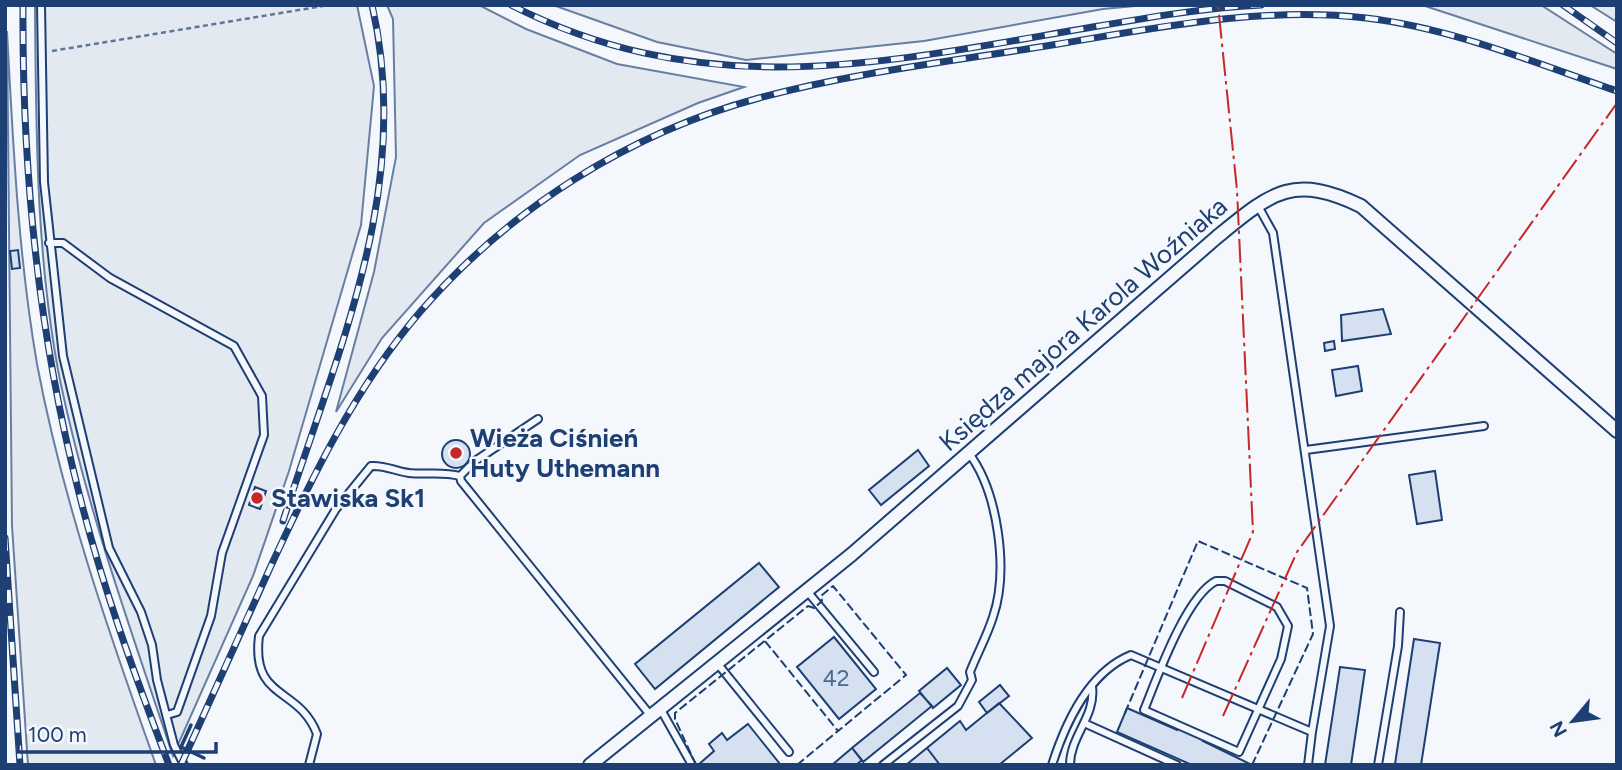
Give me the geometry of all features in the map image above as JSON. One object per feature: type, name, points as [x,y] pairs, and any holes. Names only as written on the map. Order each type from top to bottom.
[{"type":"street","name":"Księdza majora Karola Woźniaka","points":[[590,765],[807,591],[1257,204],[1281,192],[1305,188],[1335,193],[1361,206],[1617,431]]},
{"type":"lane","points":[[41,5],[44,182],[64,356],[109,548],[145,623],[174,745],[184,765]]},
{"type":"lane","points":[[1257,204],[1273,233],[1331,626],[1308,765]]},
{"type":"lane","points":[[49,243],[62,243],[110,278],[234,346],[262,396],[264,435],[222,553],[211,616],[177,712],[167,715]]},
{"type":"lane","points":[[460,476],[475,461],[538,419]]},
{"type":"lane","points":[[1306,450],[1484,426]]},
{"type":"lane","points":[[883,765],[958,706],[972,680],[970,672],[993,617],[999,565],[995,516],[980,468],[968,452]]},
{"type":"lane","points":[[309,765],[317,734],[313,722],[265,680],[257,657],[259,636],[337,509],[370,466],[384,465],[411,473],[430,471],[460,476]]},
{"type":"lane","points":[[460,476],[461,481],[656,712],[692,765]]},
{"type":"lane","points":[[1225,581],[1277,607],[1288,626],[1281,659],[1239,752],[1144,710],[1161,668],[1184,618],[1208,585],[1225,581]]},
{"type":"lane","points":[[807,591],[874,672]]},
{"type":"lane","points":[[1378,765],[1398,646],[1399,612]]},
{"type":"lane","points":[[1052,765],[1078,704],[1112,662],[1130,655],[1312,732]]},
{"type":"lane","points":[[716,663],[789,752]]},
{"type":"lane","points":[[1070,765],[1070,752],[1094,701],[1092,687]]},
{"type":"lane","points":[[1084,723],[1177,765]]},
{"type":"path","points":[[42,52],[329,5]]},
{"type":"shaded area","points":[[35,5],[357,5],[374,86],[361,225],[289,471],[253,576],[173,756],[97,526],[61,385],[42,244],[37,148]]},
{"type":"shaded area","points":[[387,5],[479,5],[526,29],[617,64],[744,87],[698,103],[580,155],[484,223],[382,338],[336,412],[374,272],[396,157],[393,19]]},
{"type":"shaded area","points":[[553,5],[1146,5],[1103,9],[924,41],[746,60],[657,42]]},
{"type":"shaded area","points":[[1422,5],[1541,5],[1617,54],[1617,69]]},
{"type":"shaded area","points":[[1590,5],[1617,5],[1617,22]]},
{"type":"shaded area","points":[[7,31],[21,240],[37,364],[74,517],[156,765],[28,765],[12,526]]},
{"type":"building","points":[[18,250],[20,268],[12,269],[10,251]]},
{"type":"building","points":[[1383,309],[1391,334],[1342,341],[1341,315]]},
{"type":"building","points":[[1334,341],[1335,349],[1325,351],[1324,343]]},
{"type":"building","points":[[1358,366],[1362,391],[1336,396],[1332,370]]},
{"type":"building","name":"Wieża Ciśnień Huty Uthemann","points":[[456,440],[466,444],[470,454],[466,464],[456,468],[446,464],[442,454],[446,444]]},
{"type":"building","points":[[918,450],[929,466],[881,505],[869,490]]},
{"type":"building","points":[[1435,471],[1442,520],[1417,524],[1409,475]]},
{"type":"building","name":"Stawiska Sk1","points":[[255,487],[266,491],[260,509],[249,505]]},
{"type":"building","points":[[759,563],[779,587],[655,689],[635,664]]},
{"type":"building","points":[[834,637],[876,689],[839,719],[797,667]]},
{"type":"building","points":[[1414,639],[1440,643],[1421,765],[1403,765],[1395,764]]},
{"type":"building","points":[[1340,667],[1365,670],[1351,765],[1325,765]]},
{"type":"building","points":[[947,668],[961,685],[933,708],[919,691]]},
{"type":"building","points":[[1000,685],[1009,696],[987,713],[979,702]]},
{"type":"building","points":[[920,693],[932,706],[863,762],[852,748]]},
{"type":"building","points":[[999,703],[1032,738],[999,765],[940,765],[927,748],[960,721],[966,730]]},
{"type":"building","points":[[1127,708],[1177,730],[1179,726],[1252,765],[1192,765],[1117,732]]},
{"type":"building","points":[[748,724],[780,764],[698,765],[714,751],[709,744],[722,733],[727,740]]},
{"type":"building","points":[[852,748],[862,760],[856,765],[832,765]]},
{"type":"building","points":[[927,748],[940,765],[906,765]]},
{"type":"railway","points":[[23,5],[29,190],[53,372],[79,493],[98,562],[169,765]]},
{"type":"railway","points":[[283,521],[346,331],[364,268],[377,203],[383,138],[382,72],[372,5]]},
{"type":"railway","points":[[511,5],[583,36],[655,55],[725,65],[796,67],[938,53],[1174,14],[1261,5]]},
{"type":"railway","points":[[1563,5],[1617,43]]},
{"type":"railway","points":[[181,765],[302,500],[355,402],[397,341],[455,275],[492,240],[532,208],[618,154],[664,132],[759,98],[868,74],[1169,26],[1287,15],[1366,18],[1430,30],[1493,48],[1617,91]]},
{"type":"railway","points":[[5,538],[20,765]]},
{"type":"fence","points":[[1125,713],[1198,541],[1307,588],[1313,634],[1252,765]]},
{"type":"fence","points":[[696,765],[675,719],[675,713],[808,606],[814,608],[822,601],[821,596],[833,586],[906,675],[838,731],[765,641]]},
{"type":"fence","points":[[797,765],[838,731]]},
{"type":"wall","points":[[191,725],[181,747],[204,758]]},
{"type":"power","points":[[1182,698],[1253,532],[1237,190],[1218,5]]},
{"type":"power","points":[[1223,716],[1297,552],[1617,103]]},
{"type":"place","name":"Wieża Ciśnień Huty Uthemann","points":[[456,453]]},
{"type":"place","name":"Stawiska Sk1","points":[[257,498]]}]
